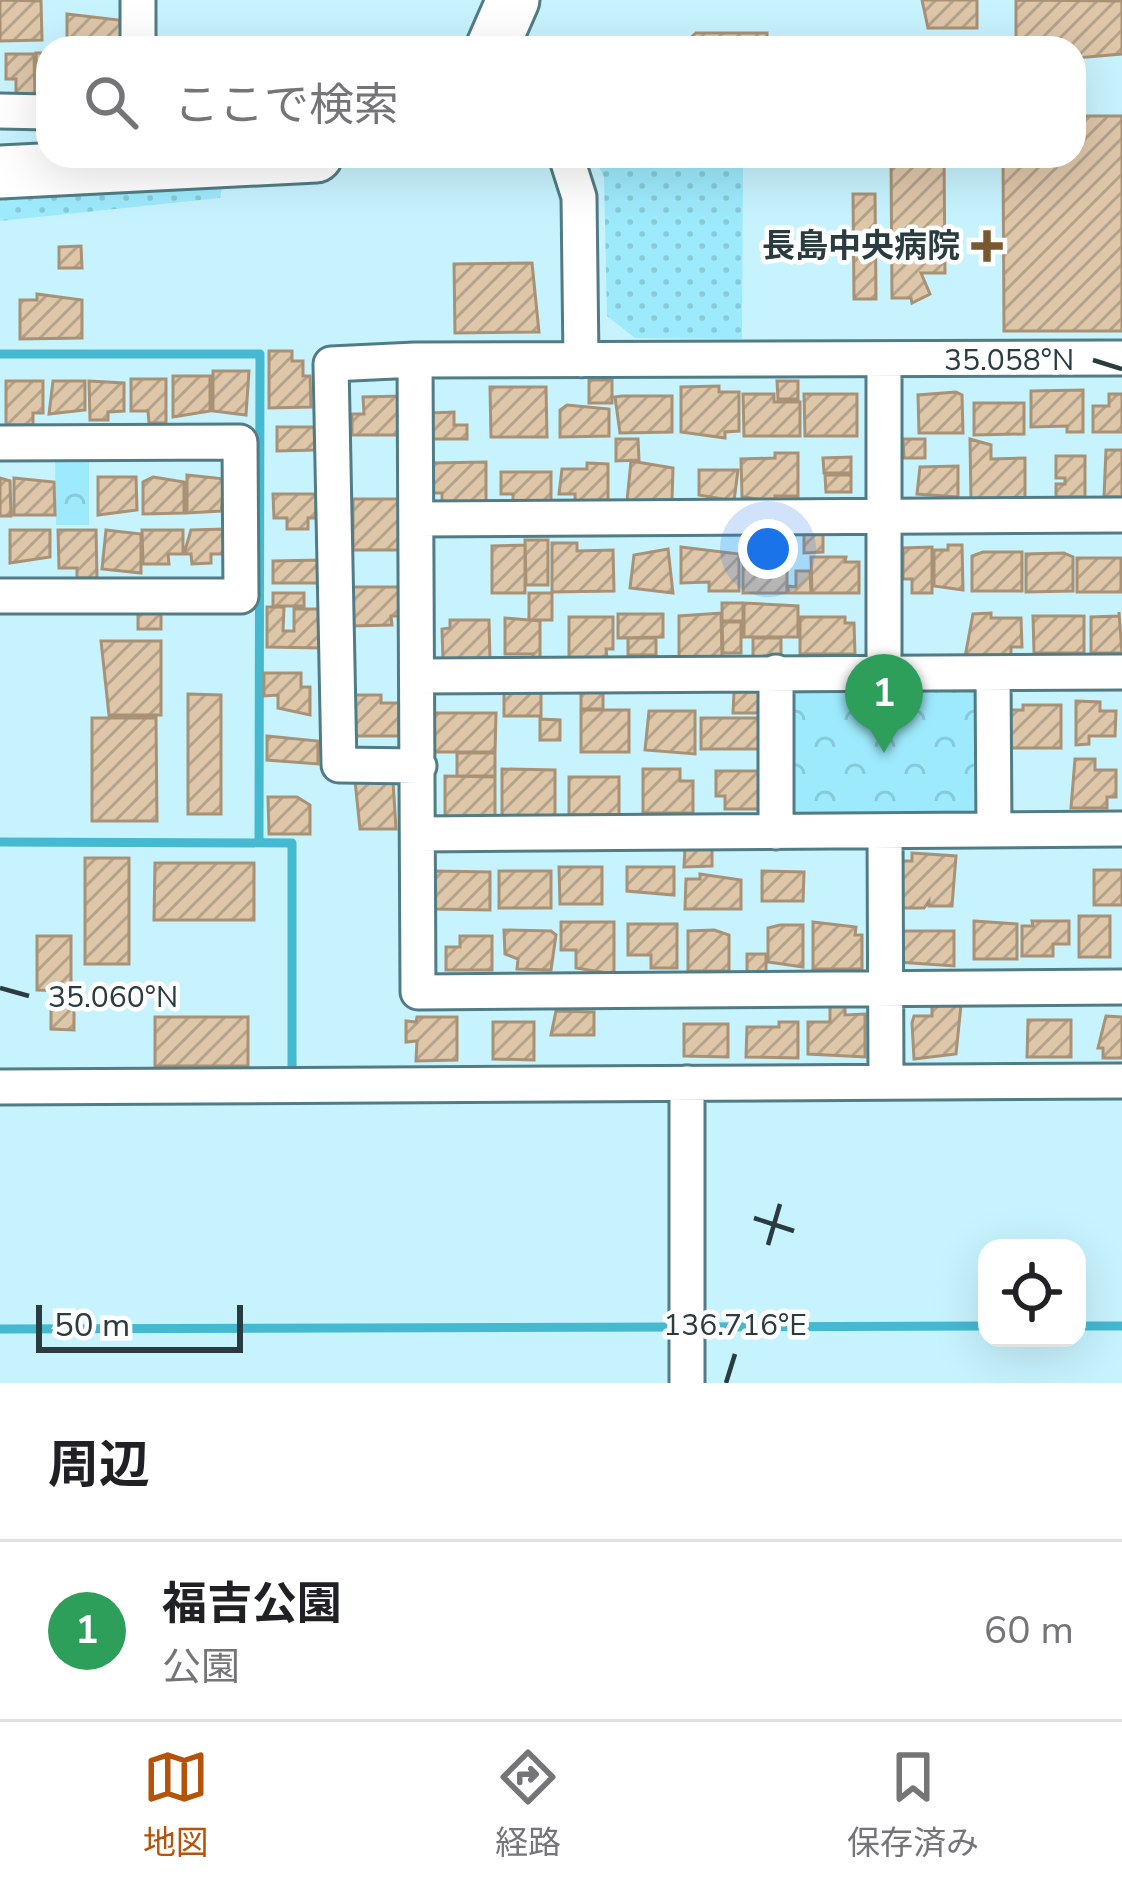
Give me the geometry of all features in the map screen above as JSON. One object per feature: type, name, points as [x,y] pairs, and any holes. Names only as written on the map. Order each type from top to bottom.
[{"type":"main road","points":[[0,158],[19,157],[36,164]]},
{"type":"main road","points":[[48,168],[53,170]]},
{"type":"main road","points":[[0,172],[91,168]]},
{"type":"street","points":[[138,0],[138,36]]},
{"type":"street","points":[[0,111],[36,112]]},
{"type":"street","points":[[570,168],[579,197],[581,360]]},
{"type":"street","points":[[419,766],[339,765],[332,364],[1122,358]]},
{"type":"street","points":[[884,359],[884,673]]},
{"type":"street","points":[[415,360],[418,992],[1122,987]]},
{"type":"street","points":[[0,443],[240,442],[241,574],[241,596],[0,596]]},
{"type":"street","points":[[417,519],[1122,515]]},
{"type":"street","points":[[776,672],[776,832]]},
{"type":"street","points":[[419,676],[1122,672]]},
{"type":"street","points":[[993,673],[994,830]]},
{"type":"street","points":[[419,834],[1122,829]]},
{"type":"street","points":[[885,831],[886,1082]]},
{"type":"street","points":[[0,1087],[1122,1082]]},
{"type":"street","points":[[687,1083],[687,1383]]},
{"type":"green space","points":[[600,168],[743,168],[742,339],[635,338],[607,316],[604,178]]},
{"type":"green space","points":[[223,183],[220,198],[0,221],[0,192]]},
{"type":"green space","points":[[55,456],[89,456],[89,525],[56,525]]},
{"type":"green space","points":[[974,685],[982,696],[983,810],[976,817],[796,822],[786,811],[785,696],[794,688]]},
{"type":"building","points":[[0,0],[41,1],[42,36],[0,41]]},
{"type":"building","points":[[922,0],[977,0],[977,28],[928,28]]},
{"type":"building","points":[[1016,0],[1122,1],[1122,54],[1086,57],[1086,36],[1016,36]]},
{"type":"building","points":[[67,14],[119,20],[123,36],[67,36]]},
{"type":"building","points":[[696,33],[767,33],[767,36],[693,36]]},
{"type":"building","points":[[6,54],[34,54],[35,97],[16,97],[16,79],[6,79]]},
{"type":"building","points":[[1086,116],[1122,116],[1122,331],[1004,331],[1003,168],[1086,168]]},
{"type":"building","points":[[891,168],[944,168],[945,273],[921,273],[930,294],[912,303],[911,298],[892,298]]},
{"type":"building","points":[[853,194],[875,194],[876,299],[854,299]]},
{"type":"building","points":[[81,246],[82,268],[59,268],[59,247]]},
{"type":"building","points":[[532,263],[539,332],[455,333],[454,264]]},
{"type":"building","points":[[37,294],[82,300],[82,338],[20,339],[20,300],[37,300]]},
{"type":"building","points":[[269,351],[292,351],[292,361],[303,361],[303,376],[310,376],[311,407],[269,408]]},
{"type":"building","points":[[213,371],[249,371],[246,415],[213,411]]},
{"type":"building","points":[[173,376],[210,376],[210,411],[173,417]]},
{"type":"building","points":[[131,379],[166,379],[166,423],[149,423],[148,411],[131,411]]},
{"type":"building","points":[[589,380],[612,380],[612,403],[589,403]]},
{"type":"building","points":[[6,381],[43,381],[43,413],[33,413],[33,425],[6,425]]},
{"type":"building","points":[[53,381],[85,381],[85,410],[49,414]]},
{"type":"building","points":[[89,381],[124,383],[124,411],[108,412],[108,420],[90,420]]},
{"type":"building","points":[[777,381],[798,381],[798,399],[778,399]]},
{"type":"building","points":[[719,386],[719,392],[739,392],[739,431],[725,432],[725,438],[681,432],[681,387]]},
{"type":"building","points":[[490,387],[546,387],[547,437],[491,437]]},
{"type":"building","points":[[1083,390],[1083,432],[1067,432],[1067,426],[1031,427],[1031,391]]},
{"type":"building","points":[[743,394],[774,394],[774,402],[800,402],[800,436],[744,436]]},
{"type":"building","points":[[804,394],[857,394],[857,436],[805,436]]},
{"type":"building","points":[[1109,394],[1122,394],[1122,432],[1093,432],[1093,406],[1109,406]]},
{"type":"building","points":[[918,395],[962,395],[963,433],[919,433]]},
{"type":"building","points":[[400,396],[400,435],[352,435],[352,414],[364,414],[363,397]]},
{"type":"building","points":[[672,396],[672,432],[620,433],[615,397]]},
{"type":"building","points":[[974,403],[1024,403],[1024,434],[974,435]]},
{"type":"building","points":[[567,405],[609,409],[609,436],[560,437],[560,410]]},
{"type":"building","points":[[454,412],[454,425],[467,425],[467,439],[430,439],[430,413]]},
{"type":"building","points":[[277,427],[314,427],[315,450],[277,451]]},
{"type":"building","points":[[616,439],[638,439],[639,460],[616,461]]},
{"type":"building","points":[[903,439],[925,439],[925,458],[904,458]]},
{"type":"building","points":[[970,439],[991,445],[991,459],[1025,458],[1025,499],[971,500]]},
{"type":"building","points":[[1106,450],[1122,450],[1122,497],[1104,497]]},
{"type":"building","points":[[775,453],[798,453],[798,496],[775,496],[775,501],[742,497],[741,459],[775,458]]},
{"type":"building","points":[[1056,456],[1085,456],[1085,497],[1056,497],[1056,484],[1065,484],[1065,478],[1056,478]]},
{"type":"building","points":[[851,457],[851,473],[824,473],[823,458]]},
{"type":"building","points":[[631,461],[673,468],[672,501],[627,501]]},
{"type":"building","points":[[486,462],[486,502],[442,503],[442,493],[432,493],[432,463]]},
{"type":"building","points":[[587,463],[608,464],[608,504],[575,504],[575,494],[559,494],[562,469],[587,469]]},
{"type":"building","points":[[958,466],[958,497],[917,494],[920,467]]},
{"type":"building","points":[[699,470],[738,470],[734,501],[699,495]]},
{"type":"building","points":[[501,472],[551,472],[551,501],[513,502],[513,494],[501,494]]},
{"type":"building","points":[[187,475],[225,479],[221,511],[187,513]]},
{"type":"building","points":[[825,475],[851,475],[851,492],[826,492]]},
{"type":"building","points":[[98,477],[136,477],[137,510],[98,515]]},
{"type":"building","points":[[153,477],[184,482],[184,513],[143,514],[143,482]]},
{"type":"building","points":[[0,478],[10,481],[11,516],[0,516]]},
{"type":"building","points":[[14,478],[54,482],[55,515],[14,515]]},
{"type":"building","points":[[273,494],[316,494],[316,518],[308,518],[308,529],[287,529],[287,518],[274,518]]},
{"type":"building","points":[[353,499],[400,499],[401,550],[353,550]]},
{"type":"building","points":[[225,529],[225,554],[211,554],[211,563],[192,564],[191,554],[184,554],[191,530]]},
{"type":"building","points":[[10,530],[50,530],[50,557],[10,563]]},
{"type":"building","points":[[58,530],[96,530],[97,578],[77,578],[77,568],[59,568]]},
{"type":"building","points":[[106,530],[141,534],[141,573],[102,569]]},
{"type":"building","points":[[142,530],[183,530],[183,554],[168,554],[169,564],[143,564]]},
{"type":"building","points":[[804,532],[823,532],[823,552],[804,553]]},
{"type":"building","points":[[525,540],[548,540],[548,585],[526,585]]},
{"type":"building","points":[[552,543],[577,543],[577,551],[613,550],[614,591],[552,592]]},
{"type":"building","points":[[525,545],[525,593],[492,593],[492,546]]},
{"type":"building","points":[[948,545],[962,545],[963,590],[934,586],[934,550],[948,550]]},
{"type":"building","points":[[681,547],[739,554],[739,591],[709,591],[709,582],[681,583]]},
{"type":"building","points":[[932,547],[932,593],[912,593],[912,579],[903,579],[903,548]]},
{"type":"building","points":[[668,549],[673,593],[630,588],[634,555]]},
{"type":"building","points":[[743,552],[787,556],[787,593],[743,593]]},
{"type":"building","points":[[1022,552],[1022,591],[972,591],[972,556]]},
{"type":"building","points":[[1026,554],[1073,557],[1073,591],[1026,592]]},
{"type":"building","points":[[811,557],[846,557],[845,562],[859,562],[859,593],[812,593]]},
{"type":"building","points":[[1077,558],[1121,558],[1121,592],[1077,592]]},
{"type":"building","points":[[321,560],[321,583],[273,583],[273,561]]},
{"type":"building","points":[[796,571],[810,571],[811,593],[788,593],[788,586],[796,587]]},
{"type":"building","points":[[351,587],[401,587],[401,616],[391,616],[392,625],[351,626]]},
{"type":"building","points":[[273,593],[304,593],[304,606],[273,606]]},
{"type":"building","points":[[529,593],[552,593],[552,620],[529,620]]},
{"type":"building","points":[[722,603],[743,603],[743,621],[722,621]]},
{"type":"building","points":[[744,603],[798,606],[798,637],[744,637]]},
{"type":"building","points":[[267,607],[284,607],[283,631],[294,631],[294,609],[319,609],[319,648],[267,647]]},
{"type":"building","points":[[138,610],[161,610],[161,629],[138,629]]},
{"type":"building","points":[[1119,612],[1122,653],[1091,653],[1091,617],[1119,616]]},
{"type":"building","points":[[721,613],[722,657],[679,657],[679,616]]},
{"type":"building","points":[[991,613],[991,618],[1021,618],[1022,647],[1011,647],[1011,657],[965,657],[973,614]]},
{"type":"building","points":[[618,614],[663,614],[663,637],[618,638]]},
{"type":"building","points":[[1033,616],[1084,616],[1084,653],[1034,653]]},
{"type":"building","points":[[569,617],[613,617],[613,649],[606,649],[607,658],[569,658]]},
{"type":"building","points":[[800,617],[845,617],[845,623],[854,623],[855,654],[800,654]]},
{"type":"building","points":[[505,618],[540,621],[540,661],[533,661],[533,654],[505,654]]},
{"type":"building","points":[[450,620],[489,620],[490,660],[443,660],[442,629],[450,628]]},
{"type":"building","points":[[722,622],[741,622],[741,653],[723,653]]},
{"type":"building","points":[[628,638],[656,638],[656,655],[628,655]]},
{"type":"building","points":[[753,638],[781,638],[781,656],[753,657]]},
{"type":"building","points":[[101,641],[161,641],[161,715],[109,715]]},
{"type":"building","points":[[264,673],[301,673],[301,687],[310,687],[310,715],[278,708],[278,695],[264,696]]},
{"type":"building","points":[[581,688],[603,688],[603,709],[581,709]]},
{"type":"building","points":[[759,691],[758,713],[733,713],[734,692]]},
{"type":"building","points":[[504,692],[541,692],[541,716],[504,716]]},
{"type":"building","points":[[188,694],[221,695],[221,814],[188,814]]},
{"type":"building","points":[[351,695],[381,695],[381,703],[399,703],[399,736],[351,736]]},
{"type":"building","points":[[1076,701],[1100,702],[1100,711],[1116,711],[1115,736],[1089,736],[1089,744],[1076,745]]},
{"type":"building","points":[[1023,705],[1061,705],[1061,748],[1010,748],[1010,710],[1023,710]]},
{"type":"building","points":[[581,710],[629,710],[629,752],[581,752]]},
{"type":"building","points":[[649,711],[695,711],[695,754],[645,750]]},
{"type":"building","points":[[428,713],[496,713],[495,752],[428,752]]},
{"type":"building","points":[[92,718],[156,718],[157,821],[92,821]]},
{"type":"building","points":[[701,718],[764,718],[764,749],[701,749]]},
{"type":"building","points":[[540,719],[560,720],[560,740],[540,740]]},
{"type":"building","points":[[267,736],[318,741],[318,764],[267,760]]},
{"type":"building","points":[[457,753],[495,753],[495,776],[457,776]]},
{"type":"building","points":[[1075,759],[1095,759],[1095,770],[1116,770],[1116,797],[1107,797],[1107,808],[1071,808]]},
{"type":"building","points":[[502,769],[555,770],[555,816],[502,817]]},
{"type":"building","points":[[643,769],[680,769],[680,781],[693,781],[693,813],[643,813]]},
{"type":"building","points":[[716,771],[759,771],[759,809],[725,809],[725,796],[716,796]]},
{"type":"building","points":[[445,776],[495,777],[495,817],[445,817]]},
{"type":"building","points":[[569,777],[619,777],[619,815],[569,815]]},
{"type":"building","points":[[355,781],[393,781],[396,829],[360,829]]},
{"type":"building","points":[[268,797],[297,797],[310,805],[310,834],[269,834]]},
{"type":"building","points":[[685,847],[712,847],[712,866],[684,867]]},
{"type":"building","points":[[912,853],[956,856],[952,906],[929,906],[929,901],[924,908],[901,908],[901,861],[912,861]]},
{"type":"building","points":[[85,858],[129,858],[129,964],[85,964]]},
{"type":"building","points":[[155,863],[254,863],[254,920],[154,920]]},
{"type":"building","points":[[559,867],[602,867],[602,904],[560,904]]},
{"type":"building","points":[[627,867],[674,867],[674,895],[627,891]]},
{"type":"building","points":[[1094,870],[1122,870],[1122,905],[1094,905]]},
{"type":"building","points":[[434,871],[490,872],[490,910],[434,909]]},
{"type":"building","points":[[499,871],[551,871],[551,908],[499,908]]},
{"type":"building","points":[[762,871],[804,872],[803,901],[762,901]]},
{"type":"building","points":[[700,874],[741,880],[741,909],[685,909],[686,879],[700,879]]},
{"type":"building","points":[[1079,916],[1110,916],[1110,957],[1079,957]]},
{"type":"building","points":[[974,921],[1017,924],[1017,959],[974,959]]},
{"type":"building","points":[[1032,921],[1069,921],[1069,944],[1053,944],[1053,956],[1022,956],[1022,926],[1033,926]]},
{"type":"building","points":[[561,922],[614,922],[614,974],[576,968],[576,950],[561,950]]},
{"type":"building","points":[[813,922],[856,927],[855,935],[862,935],[862,969],[813,969]]},
{"type":"building","points":[[628,924],[677,924],[677,968],[651,968],[651,955],[628,955]]},
{"type":"building","points":[[803,925],[803,967],[768,962],[768,928]]},
{"type":"building","points":[[504,930],[556,935],[551,970],[517,969],[518,959],[505,954]]},
{"type":"building","points":[[688,931],[729,935],[729,971],[688,971]]},
{"type":"building","points":[[898,931],[954,931],[954,966],[898,962]]},
{"type":"building","points":[[37,936],[71,936],[71,991],[37,990]]},
{"type":"building","points":[[460,936],[492,936],[492,970],[446,970],[446,947],[460,947]]},
{"type":"building","points":[[747,954],[766,954],[766,977],[747,976]]},
{"type":"building","points":[[62,998],[74,998],[74,1030],[51,1029],[51,1004],[62,1004]]},
{"type":"building","points":[[932,1005],[961,1005],[956,1054],[914,1059],[914,1016],[932,1016]]},
{"type":"building","points":[[830,1006],[845,1006],[845,1015],[865,1014],[865,1057],[808,1054],[808,1022],[830,1022]]},
{"type":"building","points":[[556,1011],[594,1012],[594,1035],[551,1035]]},
{"type":"building","points":[[1106,1016],[1122,1017],[1122,1058],[1103,1058],[1103,1048],[1098,1048]]},
{"type":"building","points":[[155,1017],[248,1017],[248,1066],[155,1066]]},
{"type":"building","points":[[417,1017],[457,1017],[457,1060],[416,1061],[417,1041],[406,1042],[406,1021],[416,1022]]},
{"type":"building","points":[[1028,1020],[1071,1020],[1071,1057],[1027,1057]]},
{"type":"building","points":[[493,1022],[534,1022],[534,1060],[493,1059]]},
{"type":"building","points":[[779,1022],[798,1022],[798,1058],[746,1057],[747,1027],[779,1027]]},
{"type":"building","points":[[684,1024],[728,1024],[728,1057],[684,1056]]},
{"type":"waterway","points":[[0,354],[260,354],[259,842]]},
{"type":"waterway","points":[[0,842],[292,843],[292,1071],[301,1071]]},
{"type":"waterway","points":[[696,1327],[978,1326]]},
{"type":"waterway","points":[[1086,1326],[1122,1326]]},
{"type":"waterway","points":[[0,1329],[675,1327]]},
{"type":"place","name":"長島中央病院","points":[[987,246]]},
{"type":"place","name":"福吉公園","points":[[884,753]]}]
